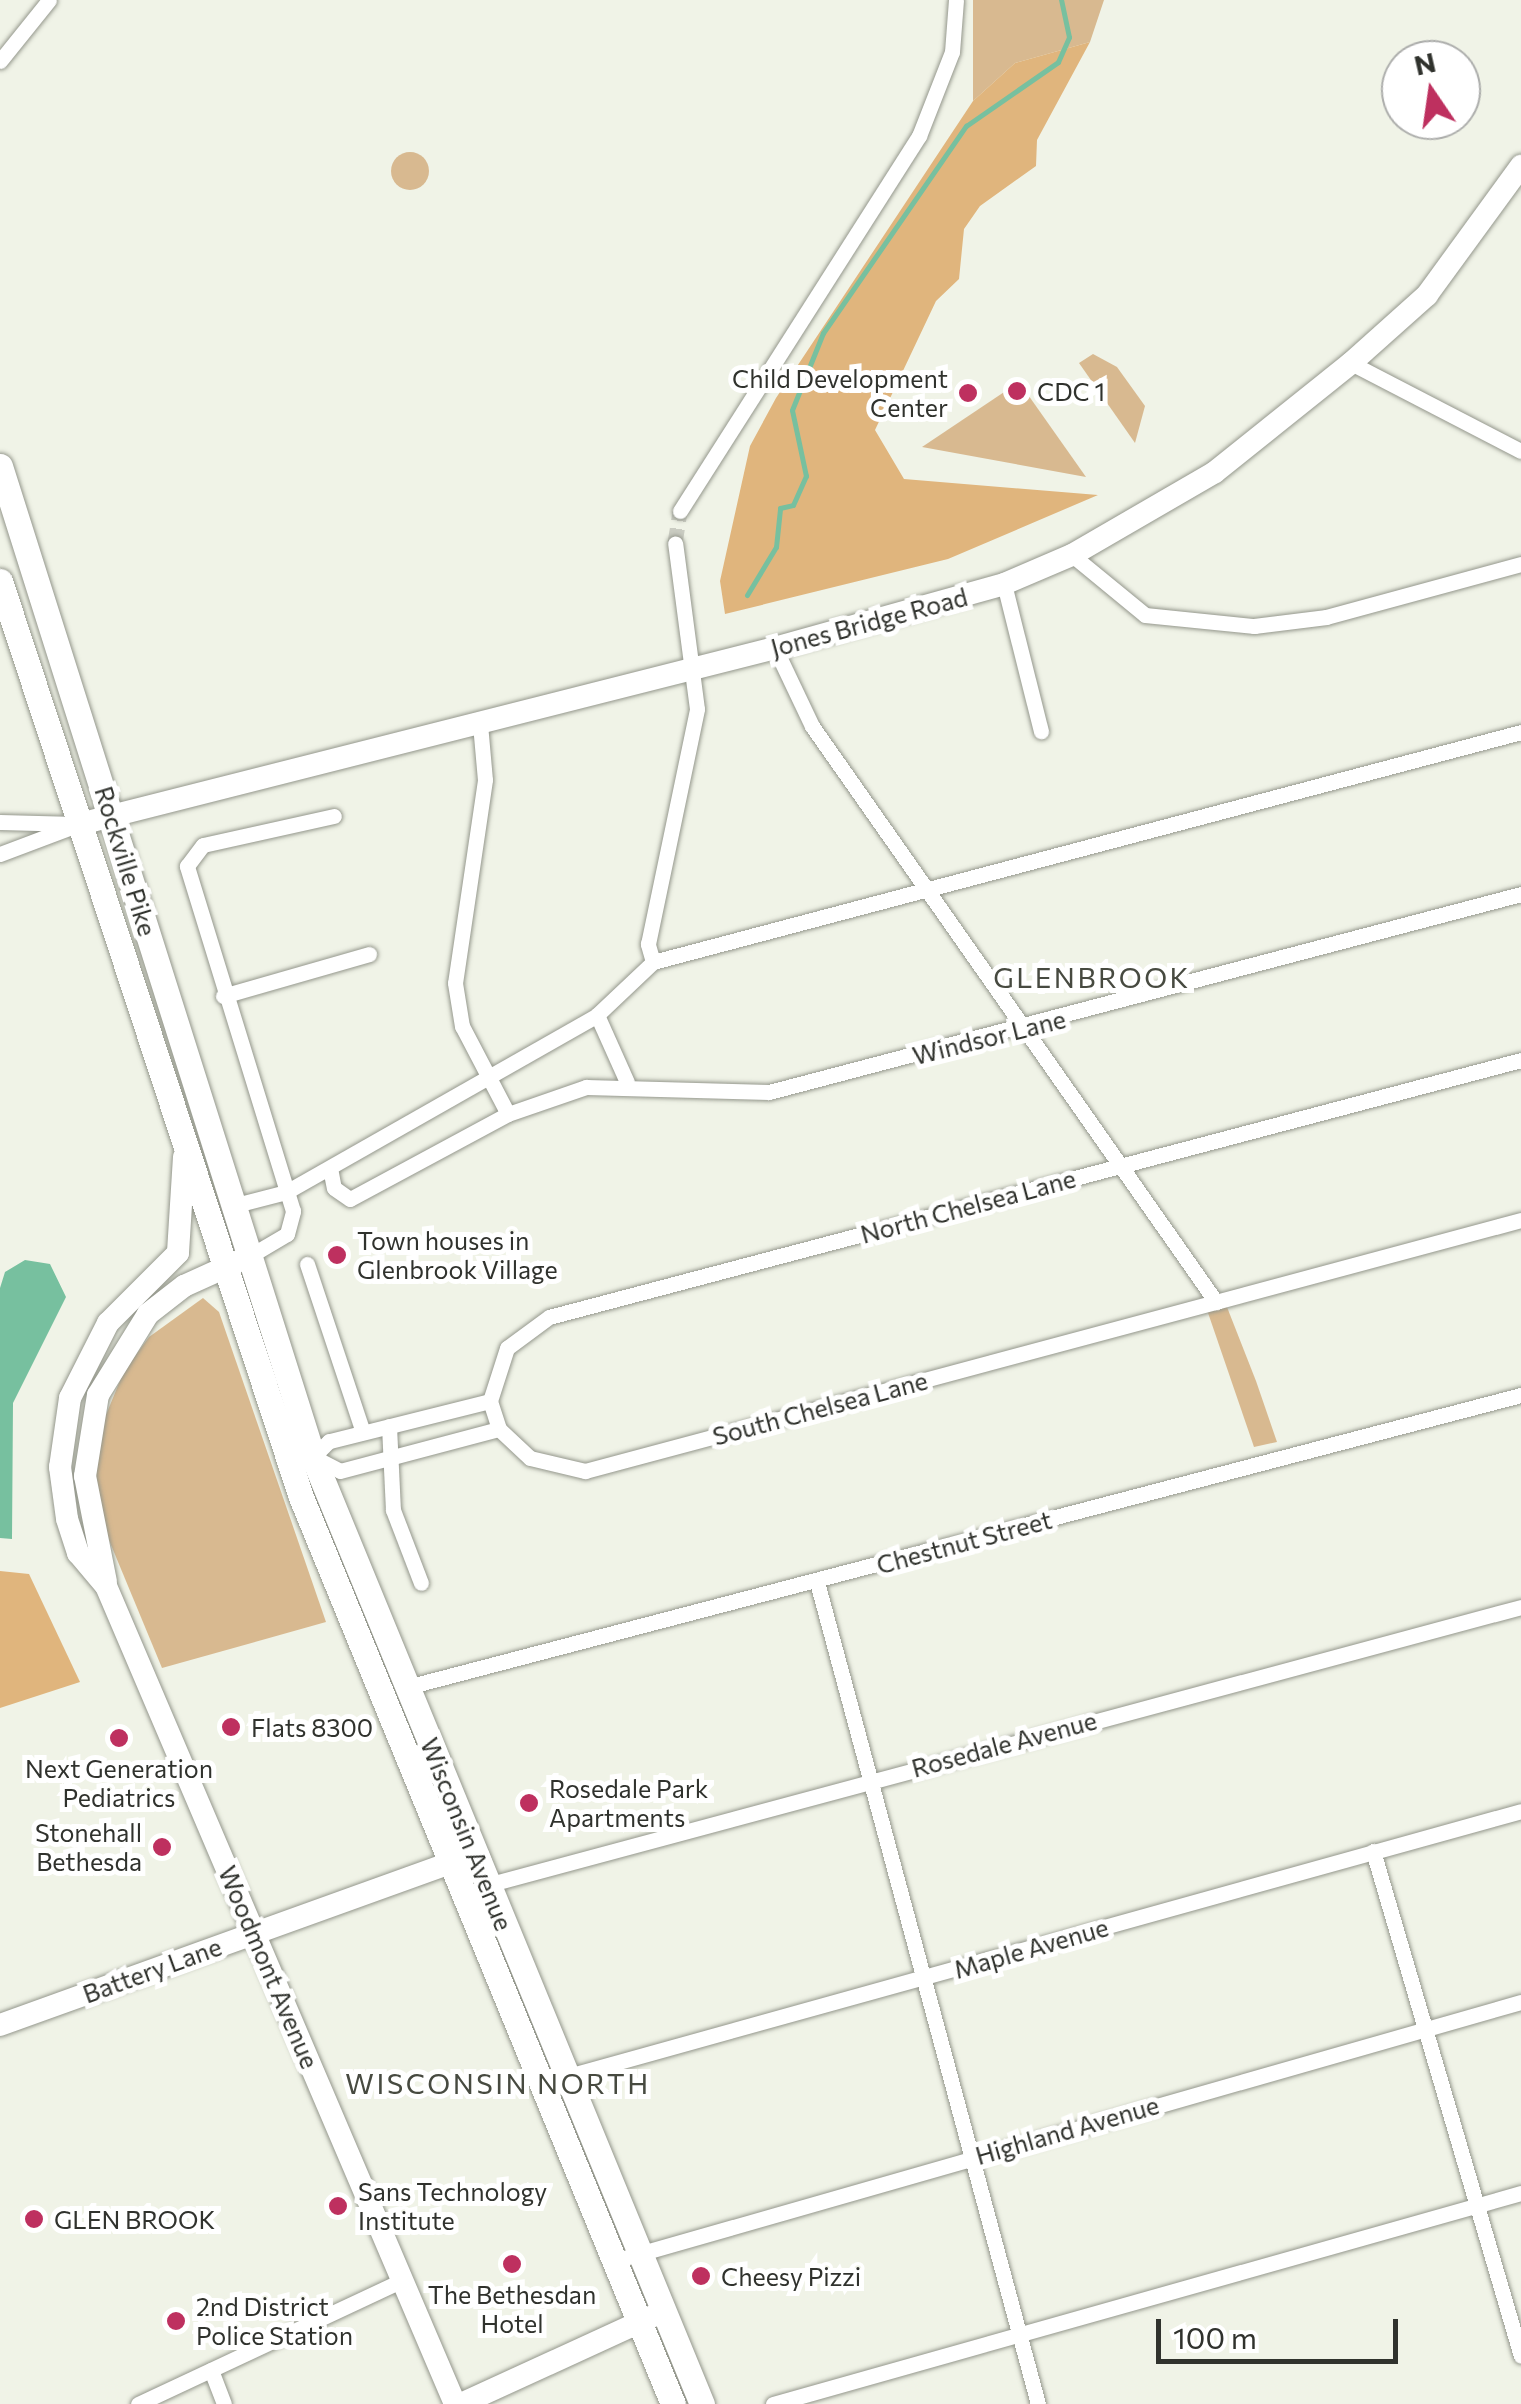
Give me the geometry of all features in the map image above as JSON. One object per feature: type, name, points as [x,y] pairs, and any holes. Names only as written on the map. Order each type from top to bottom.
[{"type":"main road","name":"Rockville Pike","points":[[0,466],[248,1257]]},
{"type":"main road","name":"Rockville Pike","points":[[0,582],[220,1268]]},
{"type":"main road","name":"Wisconsin Avenue","points":[[248,1257],[302,1461],[380,1696],[614,2261],[702,2404]]},
{"type":"main road","name":"Wisconsin Avenue","points":[[220,1268],[302,1461],[407,1687],[640,2254],[673,2404]]},
{"type":"main road","points":[[380,1696],[407,1687]]},
{"type":"street","points":[[0,61],[48,0]]},
{"type":"street","points":[[680,511],[919,136],[952,52],[956,0]]},
{"type":"street","name":"Jones Bridge Road","points":[[80,824],[775,648],[1004,584],[1072,555],[1215,472],[1352,364],[1426,295],[1521,166]]},
{"type":"street","points":[[1352,364],[1521,451]]},
{"type":"street","points":[[653,962],[648,944],[697,709],[675,543]]},
{"type":"street","points":[[1072,555],[1145,614],[1254,626],[1521,564]]},
{"type":"street","points":[[1004,584],[1041,731]]},
{"type":"street","points":[[775,648],[784,680],[922,887],[1216,1302]]},
{"type":"street","points":[[480,724],[485,780],[455,983],[462,1026],[508,1114]]},
{"type":"street","points":[[232,1206],[286,1192],[597,1015],[653,962],[922,887],[1521,732]]},
{"type":"street","points":[[248,1257],[292,1224],[286,1192],[186,876],[189,856],[203,845],[334,816]]},
{"type":"street","points":[[0,822],[80,824]]},
{"type":"street","points":[[0,854],[80,824]]},
{"type":"street","name":"Windsor Lane","points":[[330,1168],[334,1188],[350,1199],[508,1114],[627,1082],[752,1095],[1024,1028],[1521,894]]},
{"type":"street","points":[[223,996],[369,954]]},
{"type":"street","points":[[597,1015],[627,1082]]},
{"type":"street","name":"North Chelsea Lane","points":[[490,1401],[507,1348],[550,1318],[1521,1060]]},
{"type":"street","name":"Woodmont Avenue","points":[[184,1149],[178,1252],[94,1344],[62,1431],[71,1534],[106,1586],[458,2404]]},
{"type":"street","name":"South Chelsea Lane","points":[[499,1430],[530,1458],[585,1471],[1521,1220]]},
{"type":"street","name":"Woodmont Avenue","points":[[106,1586],[85,1476],[98,1395],[148,1314],[220,1268],[248,1257]]},
{"type":"street","points":[[308,1264],[363,1432]]},
{"type":"street","name":"Chestnut Street","points":[[407,1687],[1521,1394]]},
{"type":"street","points":[[490,1401],[499,1430],[340,1471],[302,1461],[329,1442],[490,1401]]},
{"type":"street","points":[[389,1426],[396,1456],[391,1500],[422,1584]]},
{"type":"street","points":[[817,1582],[1038,2404]]},
{"type":"street","name":"Rosedale Avenue","points":[[487,1885],[1521,1607]]},
{"type":"street","name":"Maple Avenue","points":[[541,2083],[1521,1811]]},
{"type":"street","points":[[1374,1851],[1521,2356]]},
{"type":"street","name":"Battery Lane","points":[[0,2026],[474,1854]]},
{"type":"street","name":"Highland Avenue","points":[[614,2261],[1521,2002]]},
{"type":"street","points":[[773,2404],[1521,2193]]},
{"type":"street","points":[[138,2404],[403,2280]]},
{"type":"street","points":[[458,2404],[651,2316]]},
{"type":"street","points":[[211,2370],[224,2404]]},
{"type":"shaded area","points":[[973,0],[1104,0],[1090,42],[1015,63],[973,101]]},
{"type":"shaded area","points":[[1090,42],[1037,140],[1036,166],[980,206],[964,229],[959,279],[936,301],[875,430],[904,479],[1098,495],[948,559],[725,614],[720,581],[750,446],[776,398],[973,101],[1015,63]]},
{"type":"shaded area","points":[[410,152],[424,157],[429,171],[424,185],[410,190],[396,185],[391,171],[396,157]]},
{"type":"shaded area","points":[[1093,354],[1117,367],[1145,406],[1135,443],[1079,363]]},
{"type":"shaded area","points":[[1019,382],[1086,477],[922,447]]},
{"type":"shaded area","points":[[25,1260],[50,1264],[66,1297],[13,1403],[12,1539],[0,1538],[0,1288],[5,1272]]},
{"type":"shaded area","points":[[203,1298],[219,1312],[326,1622],[162,1668],[104,1528],[95,1472],[101,1427],[124,1371],[149,1337]]},
{"type":"shaded area","points":[[1225,1302],[1277,1442],[1254,1447],[1206,1307]]},
{"type":"shaded area","points":[[0,1571],[29,1574],[80,1682],[0,1708]]},
{"type":"waterway","points":[[747,595],[776,547],[780,508],[793,505],[806,476],[792,410],[823,333],[966,126],[1058,62],[1069,37],[1061,0]]},
{"type":"tunnel","points":[[675,543],[680,511]]},
{"type":"place","name":"CDC 1","points":[[1017,391]]},
{"type":"place","name":"Child Development Center","points":[[968,393]]},
{"type":"place","name":"Town houses in Glenbrook Village","points":[[337,1255]]},
{"type":"place","name":"Flats 8300","points":[[231,1727]]},
{"type":"place","name":"Next Generation Pediatrics","points":[[119,1738]]},
{"type":"place","name":"Rosedale Park Apartments","points":[[529,1803]]},
{"type":"place","name":"Stonehall Bethesda","points":[[162,1847]]},
{"type":"place","name":"Sans Technology Institute","points":[[338,2206]]},
{"type":"place","name":"GLEN BROOK","points":[[34,2219]]},
{"type":"place","name":"The Bethesdan Hotel","points":[[512,2264]]},
{"type":"place","name":"Cheesy Pizzi","points":[[701,2276]]},
{"type":"place","name":"2nd District Police Station","points":[[176,2321]]},
{"type":"district","name":"GLENBROOK","points":[[1092,977]]},
{"type":"district","name":"WISCONSIN NORTH","points":[[498,2083]]}]
